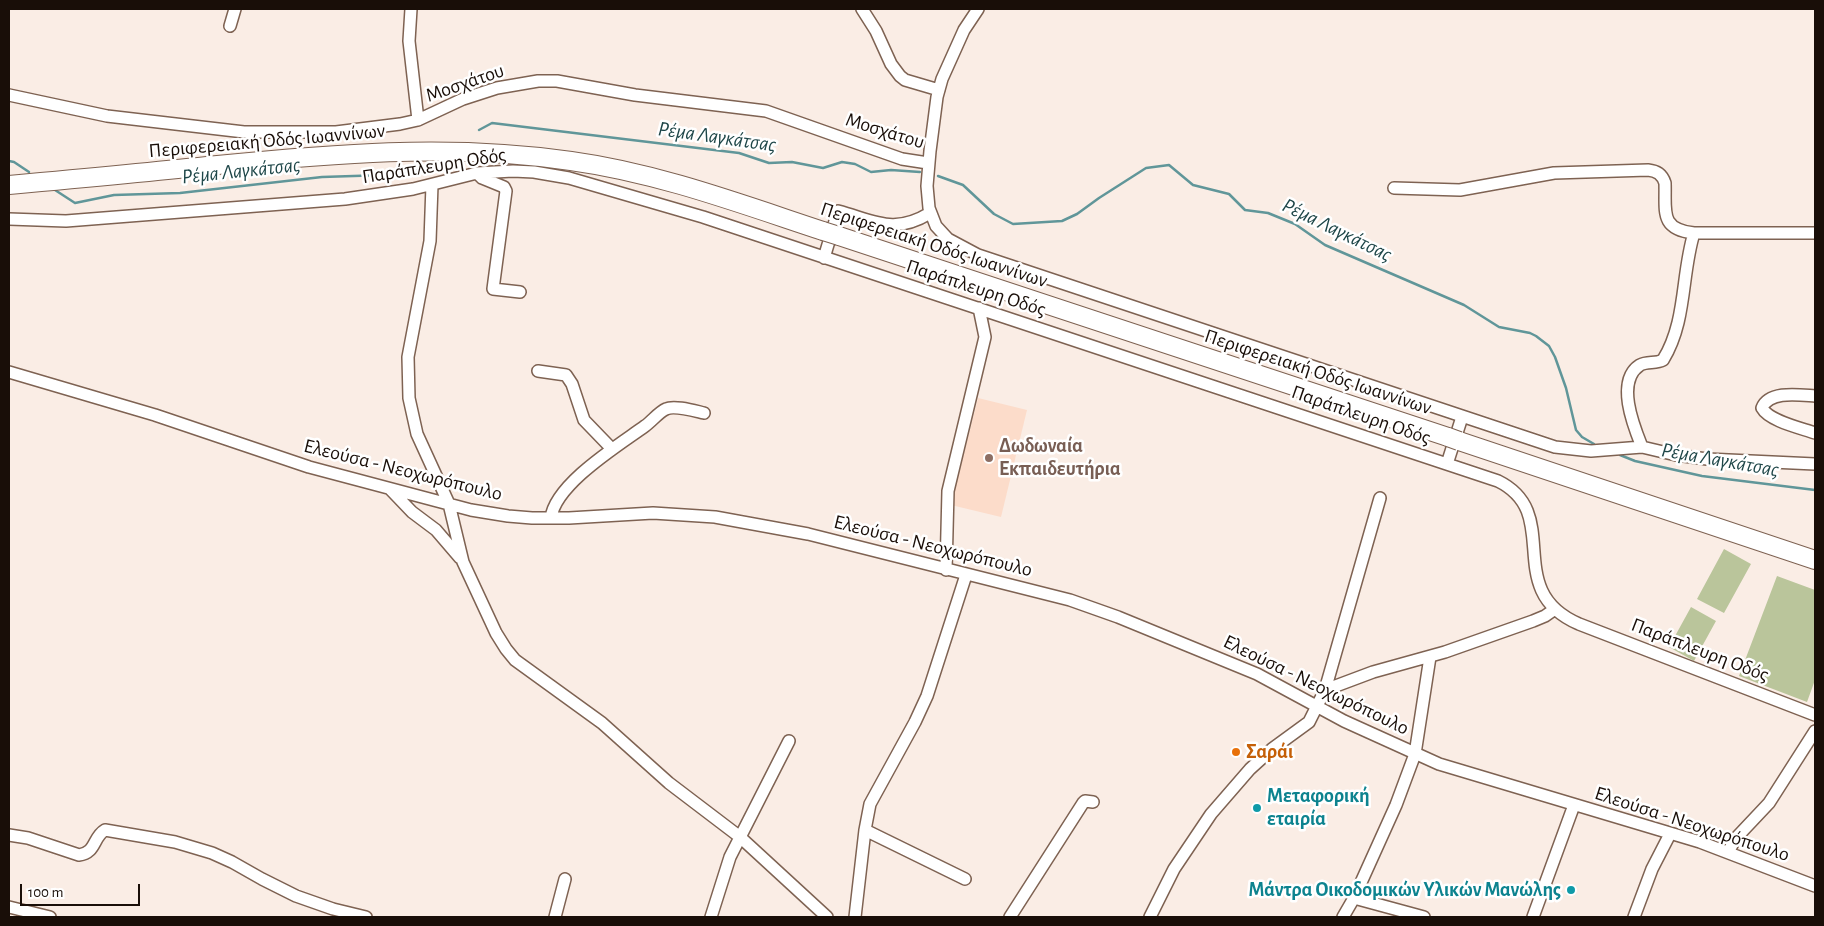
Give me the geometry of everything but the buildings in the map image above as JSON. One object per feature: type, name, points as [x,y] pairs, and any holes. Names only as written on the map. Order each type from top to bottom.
[{"type":"highway","name":"Περιφερειακή Οδός Ιωαννίνων","points":[[9,185],[324,155],[415,151],[500,153],[572,161],[648,177],[704,192],[1815,560]]},
{"type":"street","points":[[230,26],[235,9]]},
{"type":"street","points":[[411,9],[409,41],[418,120]]},
{"type":"street","points":[[862,9],[881,38],[891,64],[900,76],[905,80],[939,90]]},
{"type":"street","name":"Παράπλευρη Οδός","points":[[978,9],[961,37],[939,90],[928,163],[927,186],[930,213],[936,226],[948,239],[978,255],[1555,447],[1591,451],[1642,447],[1676,455],[1707,459],[1815,464]]},
{"type":"street","name":"Μοσχάτου","points":[[9,95],[107,116],[250,133],[356,130],[394,126],[418,120],[463,99],[488,90],[538,81],[557,81],[635,96],[766,112],[911,162],[928,163]]},
{"type":"street","points":[[1394,188],[1460,190],[1554,173],[1652,170],[1659,173],[1664,180],[1666,216],[1669,224],[1680,231],[1694,233],[1815,234]]},
{"type":"street","name":"Παράπλευρη Οδός","points":[[9,219],[66,221],[345,199],[502,171],[523,171],[569,178],[703,217],[1503,483],[1515,491],[1527,508],[1531,522],[1539,585],[1544,596],[1563,616],[1579,624],[1815,715]]},
{"type":"street","points":[[477,174],[482,178],[504,186],[506,191],[493,289],[520,292]]},
{"type":"street","points":[[432,185],[430,241],[408,357],[409,398],[417,434],[449,504],[463,562],[496,633],[515,660],[602,723],[669,783],[740,837],[827,917]]},
{"type":"street","points":[[824,258],[838,211],[892,225],[910,223],[930,213]]},
{"type":"street","points":[[1642,447],[1628,407],[1630,380],[1640,365],[1663,360],[1676,333],[1680,321],[1688,253],[1694,233]]},
{"type":"street","points":[[946,570],[948,491],[985,337],[979,308]]},
{"type":"street","points":[[538,371],[566,375],[572,384],[584,420],[612,449]]},
{"type":"street","name":"Ελεούσα - Νεοχωρόπουλο","points":[[9,372],[154,414],[309,467],[493,514],[551,518],[653,513],[706,515],[808,534],[1070,600],[1118,617],[1257,674],[1344,721],[1415,754],[1464,772],[1728,852],[1815,886]]},
{"type":"street","points":[[1815,396],[1778,396],[1767,401],[1762,408],[1766,414],[1773,418],[1815,433]]},
{"type":"street","points":[[551,518],[553,507],[560,497],[595,462],[646,426],[667,408],[704,413]]},
{"type":"street","points":[[1447,464],[1462,417]]},
{"type":"street","points":[[390,489],[412,512],[436,530],[463,562]]},
{"type":"street","points":[[1150,917],[1182,856],[1224,797],[1266,754],[1309,722],[1318,706],[1327,689],[1348,605],[1380,498]]},
{"type":"street","points":[[855,917],[865,830],[870,804],[915,722],[927,696],[966,575]]},
{"type":"street","points":[[1327,689],[1393,665],[1430,657],[1533,621],[1555,609]]},
{"type":"street","points":[[1342,917],[1354,898],[1396,805],[1415,754],[1430,657]]},
{"type":"street","points":[[1728,852],[1736,838],[1769,803],[1815,731]]},
{"type":"street","points":[[710,917],[730,857],[789,741]]},
{"type":"street","points":[[1010,917],[1080,806],[1085,801],[1093,802]]},
{"type":"street","points":[[1533,917],[1574,805]]},
{"type":"street","points":[[9,835],[28,838],[79,855],[91,850],[99,836],[106,830],[175,842],[212,853],[296,896],[332,909],[366,917]]},
{"type":"street","points":[[865,830],[965,879]]},
{"type":"street","points":[[1634,917],[1652,869],[1670,834]]},
{"type":"street","points":[[556,917],[565,879]]},
{"type":"street","points":[[1354,898],[1424,917]]},
{"type":"street","points":[[9,907],[50,917]]},
{"type":"shaded area","name":"Δωδωναία Εκπαιδευτήρια","points":[[978,398],[1027,410],[1001,517],[951,505]]},
{"type":"green space","points":[[1724,549],[1751,564],[1724,613],[1697,599]]},
{"type":"green space","points":[[1777,576],[1815,590],[1815,680],[1807,702],[1739,676]]},
{"type":"green space","points":[[1691,607],[1716,621],[1694,661],[1669,647]]},
{"type":"waterway","name":"Ρέμα Λαγκάτσας","points":[[479,130],[492,123],[739,153],[769,163],[792,162],[823,168],[842,162],[855,164],[871,172],[891,170],[920,172]]},
{"type":"waterway","name":"Ρέμα Λαγκάτσας","points":[[9,161],[14,162],[29,172]]},
{"type":"waterway","name":"Ρέμα Λαγκάτσας","points":[[55,190],[75,203],[114,195],[180,193],[322,177],[385,175],[425,168],[434,161]]},
{"type":"waterway","name":"Ρέμα Λαγκάτσας","points":[[938,176],[963,185],[994,214],[1013,224],[1062,221],[1077,214],[1146,168],[1169,165],[1193,185],[1229,194],[1245,210],[1268,213],[1295,224],[1325,245],[1464,305],[1499,327],[1536,336],[1549,346],[1555,357],[1566,388],[1576,430],[1582,437],[1594,444]]},
{"type":"waterway","name":"Ρέμα Λαγκάτσας","points":[[1620,455],[1635,461],[1702,476],[1815,490]]},
{"type":"place","name":"Δωδωναία Εκπαιδευτήρια","points":[[989,458]]},
{"type":"place","name":"Σαράι","points":[[1236,752]]},
{"type":"place","name":"Μεταφορική εταιρία","points":[[1257,808]]},
{"type":"place","name":"Μάντρα Οικοδομικών Υλικών Μανώλης","points":[[1571,890]]}]
